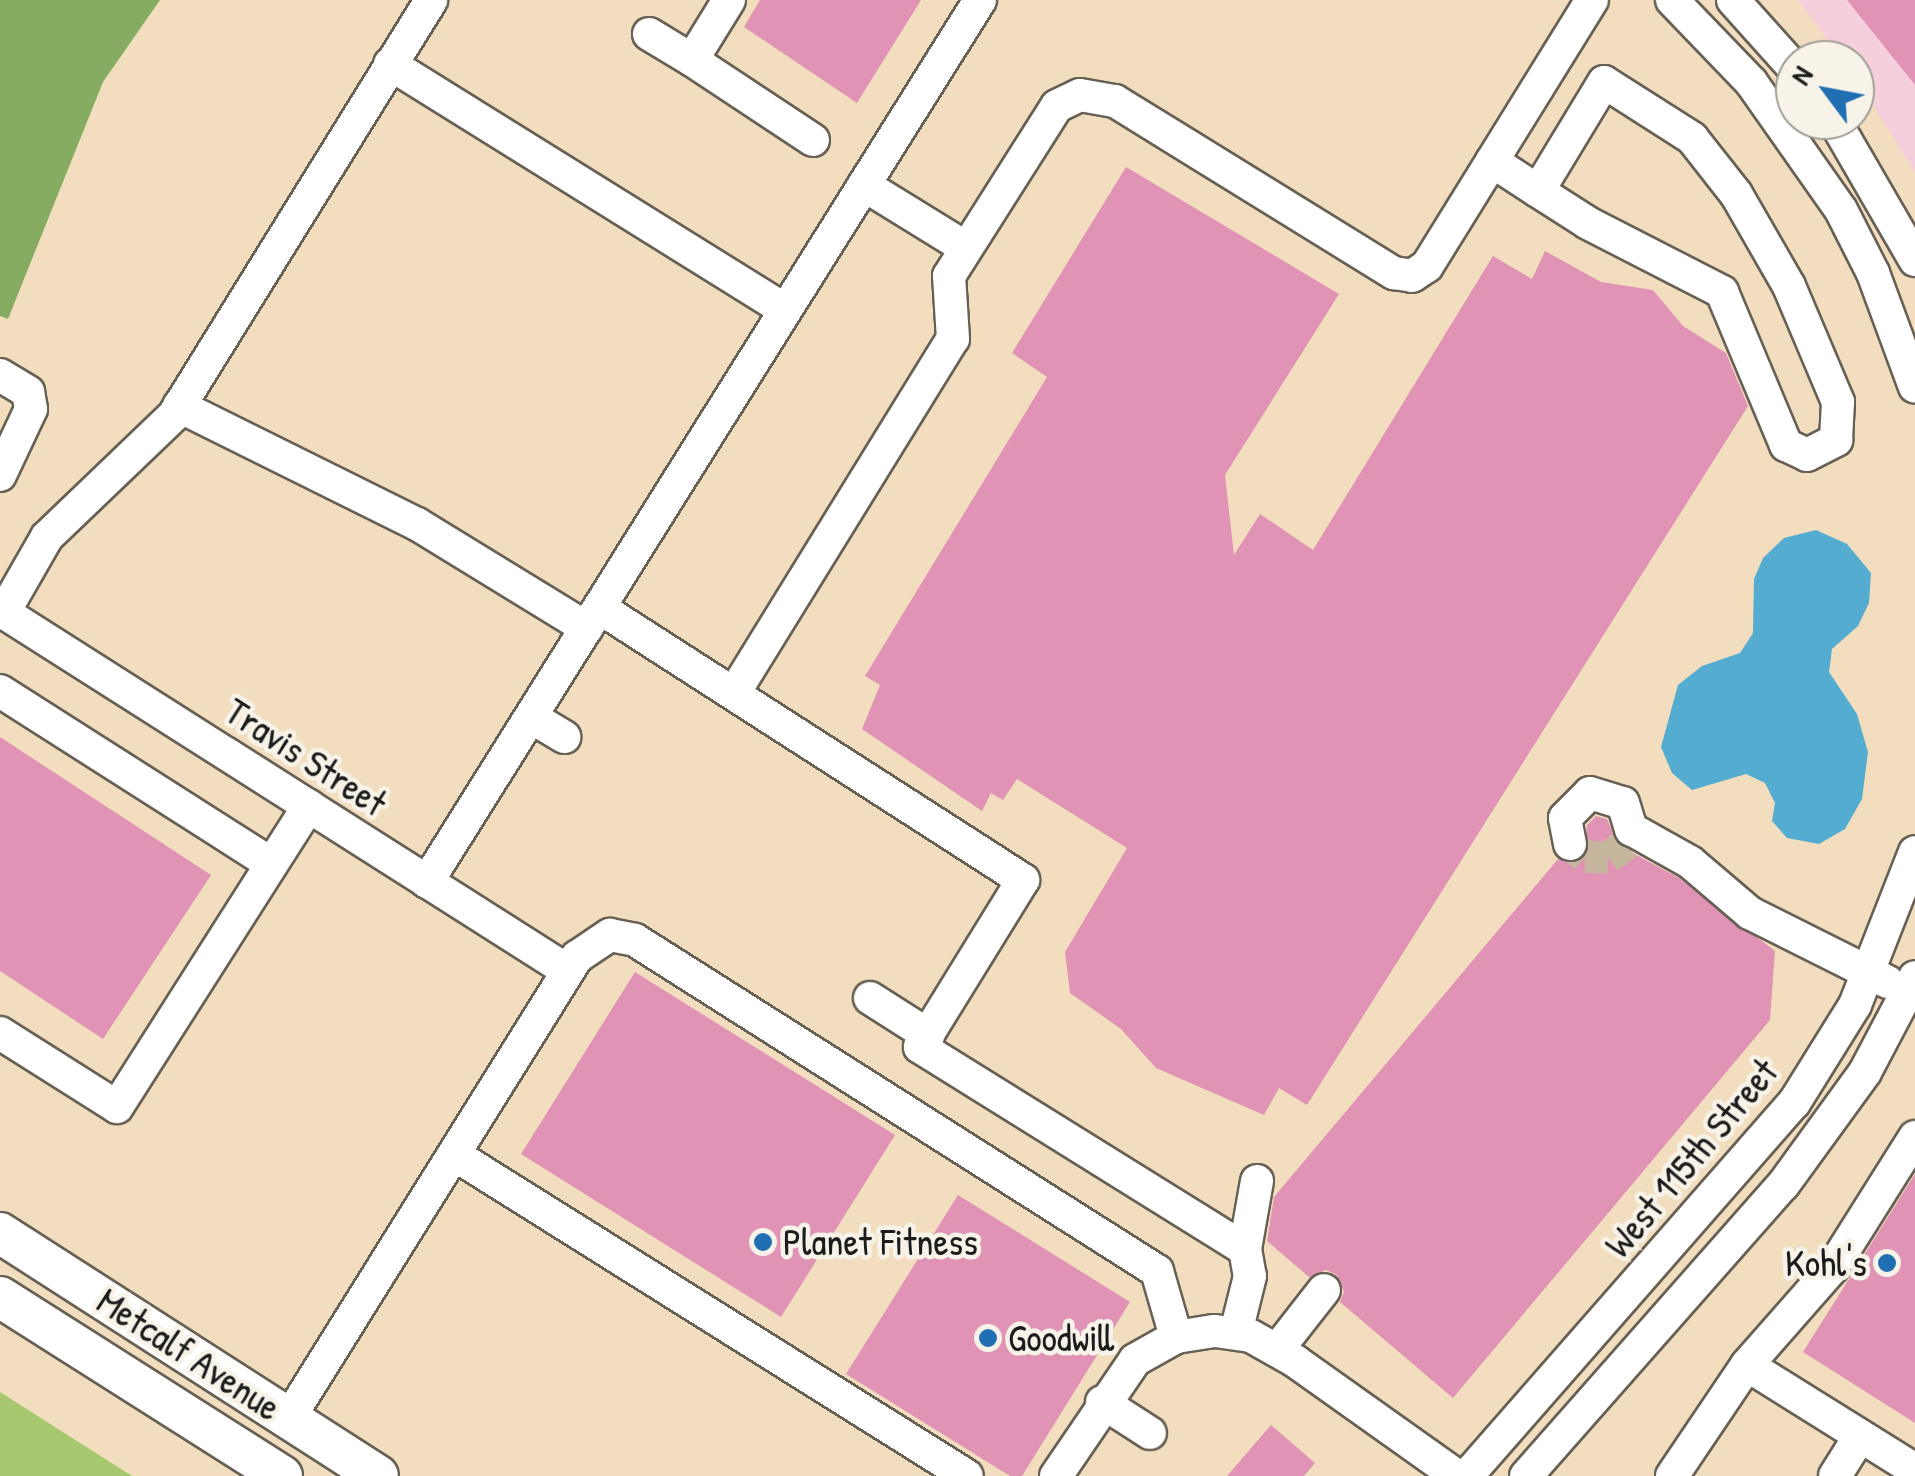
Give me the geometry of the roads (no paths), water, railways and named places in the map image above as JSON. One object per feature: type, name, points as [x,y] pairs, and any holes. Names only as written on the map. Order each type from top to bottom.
[{"type":"main road","name":"Metcalf Avenue","points":[[0,1233],[378,1476]]},
{"type":"main road","name":"Metcalf Avenue","points":[[0,1296],[282,1476]]},
{"type":"street","points":[[2,611],[46,537],[154,440],[180,406],[431,0]]},
{"type":"street","points":[[692,60],[729,0]]},
{"type":"street","points":[[427,882],[980,0]]},
{"type":"street","points":[[734,693],[954,339],[949,276],[1042,124],[1080,95],[1116,100],[1400,276],[1427,266],[1592,0]]},
{"type":"street","points":[[1672,0],[1752,82],[1832,196],[1874,274],[1915,386]]},
{"type":"street","points":[[1733,0],[1775,47]]},
{"type":"street","points":[[649,34],[814,140]]},
{"type":"street","points":[[390,64],[785,310]]},
{"type":"street","points":[[1492,161],[1538,191],[1722,292],[1786,445],[1807,455],[1836,440],[1838,402],[1789,286],[1736,194],[1692,138],[1604,82],[1538,191]]},
{"type":"street","points":[[1846,140],[1915,260]]},
{"type":"street","points":[[864,184],[966,248]]},
{"type":"street","points":[[0,374],[28,392],[32,409],[0,475]]},
{"type":"street","points":[[180,406],[418,524],[734,693],[1024,880],[920,1047],[1245,1249]]},
{"type":"street","name":"Travis Street","points":[[2,611],[568,972]]},
{"type":"street","points":[[0,691],[272,864]]},
{"type":"street","points":[[531,717],[564,737]]},
{"type":"street","points":[[1526,1476],[1784,1185],[1865,1072],[1913,988],[1869,974],[1739,912],[1631,829],[1617,798],[1590,793],[1566,818],[1570,844]]},
{"type":"street","points":[[0,1033],[117,1107],[309,806]]},
{"type":"street","name":"West 115th Street","points":[[1467,1476],[1755,1153],[1824,1058],[1869,974],[1915,852]]},
{"type":"street","points":[[289,1418],[568,972],[597,940],[635,940],[1157,1270],[1176,1337]]},
{"type":"street","points":[[870,998],[928,1035]]},
{"type":"street","points":[[1672,1476],[1747,1365],[1834,1267],[1915,1137]]},
{"type":"street","points":[[456,1154],[968,1476]]},
{"type":"street","points":[[1236,1332],[1250,1276],[1245,1249],[1257,1181]]},
{"type":"street","points":[[1277,1350],[1324,1290]]},
{"type":"street","points":[[1056,1476],[1102,1402],[1135,1360],[1176,1337],[1236,1332],[1277,1350],[1457,1476]]},
{"type":"street","points":[[1747,1365],[1915,1470]]},
{"type":"street","points":[[1102,1402],[1150,1432]]},
{"type":"street","points":[[1835,1476],[1860,1436]]},
{"type":"water","points":[[1816,530],[1847,544],[1871,573],[1869,603],[1858,626],[1832,649],[1829,672],[1857,714],[1868,752],[1862,799],[1845,829],[1819,844],[1787,838],[1772,821],[1775,803],[1765,783],[1746,774],[1692,790],[1672,773],[1661,747],[1678,685],[1702,666],[1740,653],[1753,633],[1754,579],[1763,558],[1784,538]]},
{"type":"tunnel","points":[[1570,844],[1585,857],[1608,858],[1626,844],[1631,830]]},
{"type":"place","name":"Planet Fitness","points":[[763,1242]]},
{"type":"place","name":"Kohl's","points":[[1887,1263]]},
{"type":"place","name":"Goodwill","points":[[988,1338]]}]
